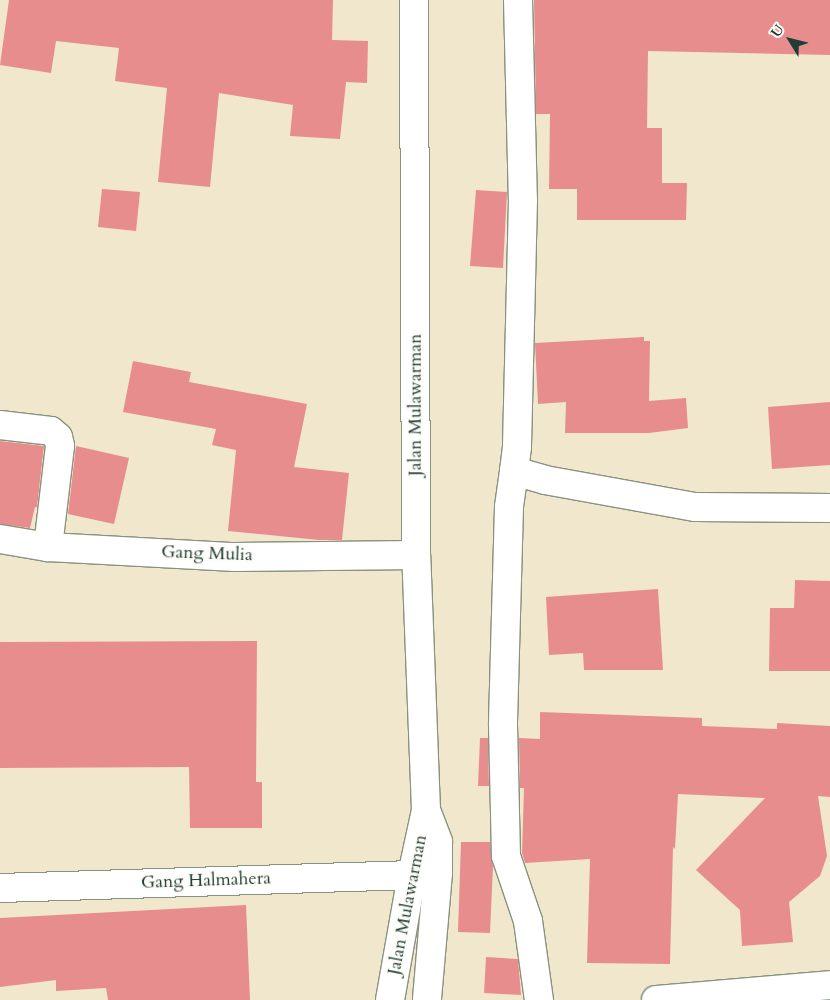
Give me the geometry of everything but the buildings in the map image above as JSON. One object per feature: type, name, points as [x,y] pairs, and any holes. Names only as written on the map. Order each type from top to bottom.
[{"type":"main road","name":"Jalan Mulawarman","points":[[390,1000],[412,875],[426,810],[416,555],[414,0]]},
{"type":"main road","points":[[518,0],[522,200],[517,447],[509,507],[503,725],[506,856],[528,921],[539,1000]]},
{"type":"main road","points":[[0,425],[51,431],[58,438],[60,446],[48,547]]},
{"type":"main road","points":[[514,471],[545,480],[695,507],[830,508]]},
{"type":"main road","name":"Gang Mulia","points":[[0,539],[48,547],[235,557],[416,555]]},
{"type":"main road","name":"Jalan Mulawarman","points":[[426,810],[438,842],[438,865],[426,1000]]},
{"type":"main road","name":"Gang Halmahera","points":[[0,888],[412,875]]},
{"type":"main road","points":[[656,1000],[830,985]]}]
